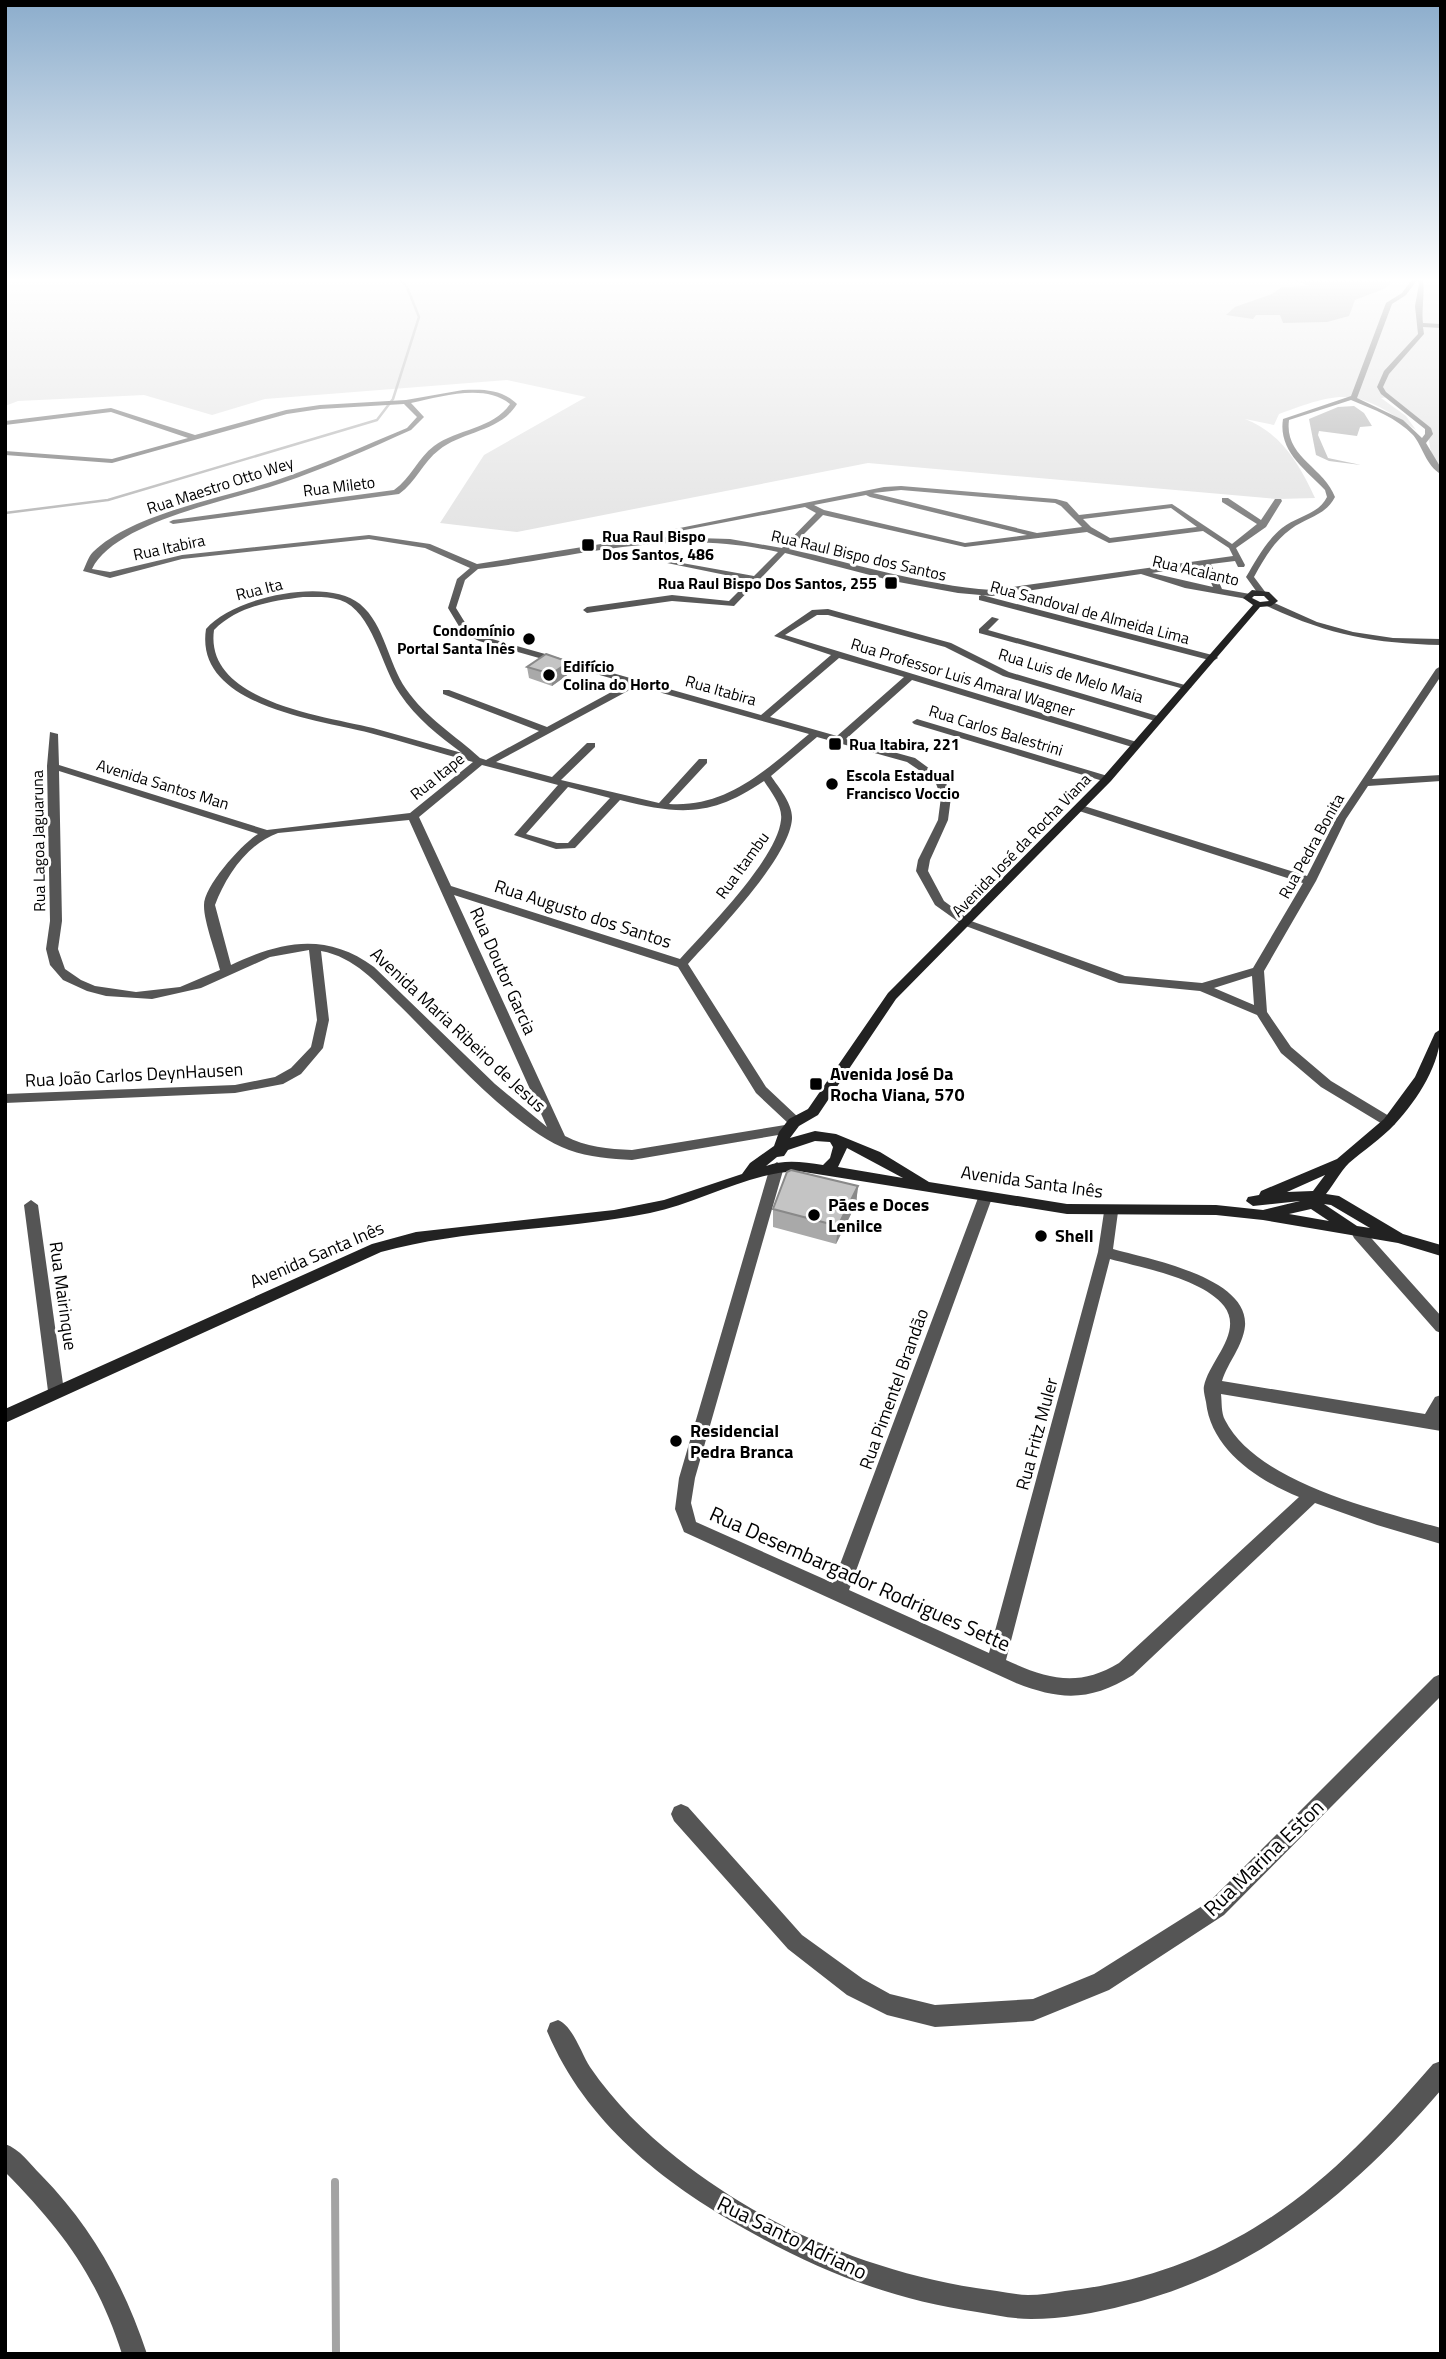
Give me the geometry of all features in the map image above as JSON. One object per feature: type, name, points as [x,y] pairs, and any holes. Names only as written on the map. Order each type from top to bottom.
[{"type":"main road","points":[[1247,596],[1263,600]]},
{"type":"main road","name":"Avenida José da Rocha Viana","points":[[813,1112],[892,996],[1080,808],[1263,600]]},
{"type":"main road","name":"Avenida Santa Inês","points":[[778,1159],[824,1171],[928,1186],[985,1198],[1111,1212],[1216,1210],[1263,1215],[1309,1199],[1342,1162],[1389,1122],[1412,1092],[1441,1033]]},
{"type":"main road","points":[[778,1159],[790,1126],[813,1112],[830,1138],[840,1147],[833,1165],[824,1171]]},
{"type":"main road","name":"Avenida Santa Inês","points":[[5,1416],[377,1248],[416,1237],[614,1215],[665,1205],[744,1177],[778,1159],[800,1140],[830,1138],[858,1148],[928,1186]]},
{"type":"main road","name":"Avenida Santa Inês","points":[[1216,1210],[1253,1201],[1342,1162]]},
{"type":"main road","points":[[1306,1177],[1309,1199],[1359,1234]]},
{"type":"main road","points":[[1253,1201],[1334,1200],[1398,1238]]},
{"type":"main road","points":[[1263,1215],[1359,1234],[1398,1238],[1441,1251]]},
{"type":"street","points":[[1352,398],[1357,388]]},
{"type":"street","points":[[1382,388],[1383,393],[1428,428],[1429,434],[1423,445]]},
{"type":"street","name":"Rua Mileto","points":[[142,526],[396,492],[409,483],[438,446],[505,415],[514,404],[500,396],[474,392],[406,402]]},
{"type":"street","points":[[1250,577],[1284,530],[1322,510],[1331,497],[1328,489],[1288,444],[1283,433],[1286,419],[1352,398],[1404,424],[1423,445],[1431,462],[1441,472]]},
{"type":"street","points":[[5,453],[112,461],[300,410],[406,402]]},
{"type":"street","name":"Rua Maestro Otto Wey","points":[[87,567],[105,545],[142,526],[291,477],[409,429],[421,417],[406,402]]},
{"type":"street","points":[[5,423],[111,410],[196,438]]},
{"type":"street","points":[[639,539],[863,493],[901,488],[1029,497],[1061,502],[1088,529],[1109,541],[1203,528]]},
{"type":"street","points":[[863,493],[1039,536]]},
{"type":"street","points":[[1225,500],[1263,525]]},
{"type":"street","points":[[218,501],[218,509],[232,514]]},
{"type":"street","points":[[1232,547],[1247,540],[1263,525],[1278,501]]},
{"type":"street","points":[[808,505],[821,512],[965,545],[1088,529]]},
{"type":"street","points":[[1078,517],[1165,506],[1175,508],[1232,547],[1263,600],[1322,627],[1358,638],[1441,642]]},
{"type":"street","points":[[587,610],[672,598],[731,604],[821,512]]},
{"type":"street","name":"Rua Itabira","points":[[87,567],[91,573],[110,575],[182,558],[369,537],[427,546],[476,567],[461,579],[452,608],[466,631],[482,639],[841,738],[911,760],[940,780],[946,797],[946,810],[924,860],[922,872],[939,903],[967,923],[1123,980],[1148,985],[1202,987]]},
{"type":"street","name":"Rua Raul Bispo dos Santos","points":[[476,567],[639,539],[706,538],[783,550],[880,578],[960,593],[992,593],[1237,558]]},
{"type":"street","points":[[1206,562],[1219,591]]},
{"type":"street","points":[[671,563],[757,579]]},
{"type":"street","name":"Rua Acalanto","points":[[1139,571],[1247,596]]},
{"type":"street","name":"Rua Sandoval de Almeida Lima","points":[[960,593],[1213,658]]},
{"type":"street","name":"Rua Ita","points":[[481,761],[412,705],[394,679],[362,612],[349,601],[304,596],[262,601],[225,615],[210,629],[217,667],[231,684],[244,691],[302,713],[481,761],[661,807],[679,809],[719,804],[741,793],[817,732]]},
{"type":"street","name":"Rua Luis de Melo Maia","points":[[780,639],[779,634],[815,612],[828,612],[936,641],[966,652],[1006,674],[1158,719]]},
{"type":"street","points":[[995,619],[981,630],[1187,687]]},
{"type":"street","name":"Rua Professor Luis Amaral Wagner","points":[[780,639],[1136,745]]},
{"type":"street","points":[[763,718],[837,655]]},
{"type":"street","name":"Rua Pedra Bonita","points":[[1258,971],[1311,881],[1340,819],[1441,669]]},
{"type":"street","points":[[841,738],[910,677]]},
{"type":"street","name":"Rua Itape","points":[[413,816],[481,761],[547,730],[637,682]]},
{"type":"street","points":[[446,692],[547,730]]},
{"type":"street","name":"Rua Carlos Balestrini","points":[[917,722],[1107,779]]},
{"type":"street","name":"Rua Lagoa Jaguaruna","points":[[50,946],[56,920],[53,734]]},
{"type":"street","points":[[591,745],[519,835],[556,846],[571,846],[618,796]]},
{"type":"street","points":[[661,807],[703,761]]},
{"type":"street","name":"Avenida Santos Man","points":[[52,766],[264,832]]},
{"type":"street","name":"Rua Itambu","points":[[682,964],[750,884],[785,830],[786,811],[765,775]]},
{"type":"street","points":[[1366,783],[1441,778]]},
{"type":"street","points":[[1080,808],[1311,881]]},
{"type":"street","points":[[226,970],[209,905],[222,880],[256,838],[264,832],[413,816]]},
{"type":"street","name":"Rua Doutor Garcia","points":[[413,816],[559,1141]]},
{"type":"street","name":"Rua Augusto dos Santos","points":[[447,889],[682,964],[761,1090],[790,1126]]},
{"type":"street","name":"Avenida Maria Ribeiro de Jesus","points":[[50,946],[55,967],[68,979],[90,989],[141,996],[197,985],[272,951],[315,947],[343,952],[370,970],[523,1116],[559,1141],[608,1154],[632,1155],[790,1126]]},
{"type":"street","name":"Rua João Carlos DeynHausen","points":[[5,1099],[235,1089],[278,1081],[296,1071],[317,1048],[323,1020],[315,947]]},
{"type":"street","points":[[1202,987],[1258,971],[1261,1012],[1286,1050],[1307,1070],[1389,1122]]},
{"type":"street","points":[[1202,987],[1261,1012]]},
{"type":"street","name":"Rua Desembargador Rodrigues Sette","points":[[778,1159],[681,1504],[683,1516],[690,1527],[704,1536],[995,1665],[1055,1688],[1080,1689],[1103,1684],[1126,1669],[1311,1496]]},
{"type":"street","name":"Rua Pimentel Brandão","points":[[838,1594],[985,1198]]},
{"type":"street","name":"Rua Mairinque","points":[[31,1205],[57,1391]]},
{"type":"street","name":"Rua Fritz Muler","points":[[995,1665],[1105,1252],[1111,1212]]},
{"type":"street","points":[[1359,1234],[1441,1327]]},
{"type":"street","points":[[1105,1252],[1187,1278],[1228,1300],[1235,1310],[1233,1346],[1212,1386],[1214,1411],[1234,1446],[1279,1482],[1311,1496],[1441,1536]]},
{"type":"street","points":[[1212,1386],[1435,1424],[1441,1402]]},
{"type":"street","name":"Rua Marina Eston","points":[[681,1814],[795,1942],[876,1998],[887,2004],[935,2016],[1033,2010],[1101,1982],[1217,1908],[1441,1683]]},
{"type":"street","name":"Rua Santo Adriano","points":[[558,2031],[573,2065],[597,2099],[643,2148],[704,2194],[837,2265],[887,2283],[954,2297],[1032,2307],[1094,2301],[1147,2288],[1218,2262],[1288,2221],[1354,2166],[1441,2071]]},
{"type":"street","points":[[5,2155],[69,2225],[97,2269],[127,2328],[135,2354]]},
{"type":"shaded area","points":[[5,388],[404,388],[265,399],[212,415],[144,395],[18,401],[5,406]]},
{"type":"shaded area","points":[[545,388],[1441,388],[1441,469],[1432,455],[1427,433],[1421,422],[1390,397],[1381,398],[1406,416],[1416,430],[1364,400],[1336,397],[1279,414],[1274,425],[1245,419],[1269,432],[1288,451],[1315,498],[1277,499],[868,463],[517,532],[440,523],[484,455],[586,397]]},
{"type":"shaded area","points":[[1354,406],[1364,413],[1372,426],[1360,427],[1357,436],[1319,431],[1318,435],[1328,458],[1361,465],[1329,461],[1316,455],[1309,419],[1338,407]]},
{"type":"building","points":[[546,654],[569,662],[551,674],[527,667]]},
{"type":"building","points":[[791,1170],[858,1186],[838,1226],[773,1209],[787,1172]]},
{"type":"waterway","points":[[5,513],[108,500],[377,420],[393,399],[396,388]]},
{"type":"waterway","points":[[335,2182],[336,2354]]},
{"type":"place","name":"Rua Raul Bispo Dos Santos, 486","points":[[588,545]]},
{"type":"place","name":"Rua Raul Bispo Dos Santos, 255","points":[[891,583]]},
{"type":"place","name":"Condomínio Portal Santa Inês","points":[[529,639]]},
{"type":"place","name":"Edifício Colina do Horto","points":[[549,675]]},
{"type":"place","name":"Rua Itabira, 221","points":[[835,744]]},
{"type":"place","name":"Escola Estadual Francisco Voccio","points":[[832,784]]},
{"type":"place","name":"Avenida José Da Rocha Viana, 570","points":[[816,1084]]},
{"type":"place","name":"Pães e Doces Lenilce","points":[[814,1215]]},
{"type":"place","name":"Shell","points":[[1041,1236]]},
{"type":"place","name":"Residencial Pedra Branca","points":[[676,1441]]}]
